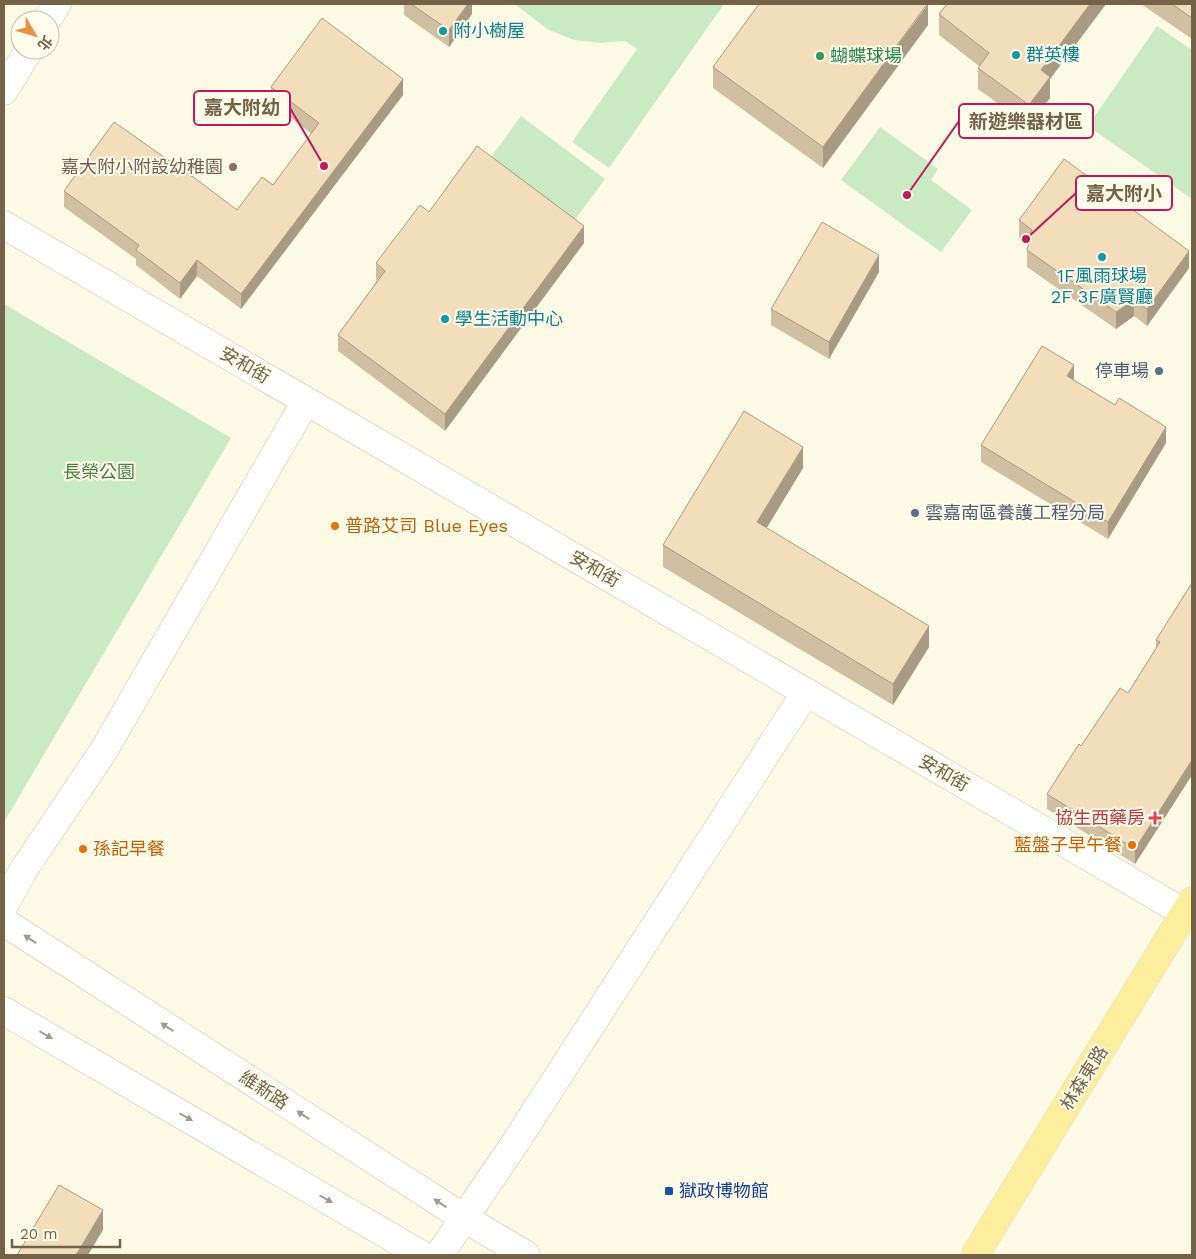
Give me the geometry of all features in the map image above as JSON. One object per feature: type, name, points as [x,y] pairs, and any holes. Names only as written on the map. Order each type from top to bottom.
[{"type":"main road","name":"林森東路","points":[[975,1255],[1189,907]]},
{"type":"street","points":[[4,91],[23,60]]},
{"type":"street","name":"安和街","points":[[4,225],[806,692],[1189,907]]},
{"type":"street","points":[[4,905],[26,866],[104,750],[306,401]]},
{"type":"street","points":[[439,1255],[515,1143],[806,692]]},
{"type":"street","name":"維新路","points":[[4,922],[464,1218],[526,1255]]},
{"type":"street","points":[[4,1011],[422,1255]]},
{"type":"green space","points":[[515,4],[724,4],[609,168],[572,142],[637,49],[625,41],[600,43],[574,40],[547,29]]},
{"type":"green space","points":[[1157,26],[1192,50],[1192,199],[1088,126]]},
{"type":"green space","points":[[521,116],[605,179],[573,222],[489,160]]},
{"type":"green space","points":[[880,127],[938,169],[931,180],[972,210],[941,252],[841,180]]},
{"type":"green space","name":"長榮公園","points":[[4,304],[231,438],[4,822]]},
{"type":"building","points":[[411,4],[468,4],[449,30]]},
{"type":"building","name":"蝴蝶球場","points":[[759,4],[927,4],[823,147],[713,67]]},
{"type":"building","name":"群英樓","points":[[947,4],[1090,4],[1041,70],[1050,77],[1029,105],[978,68],[989,53],[939,14]]},
{"type":"building","points":[[1172,4],[1192,4],[1192,18]]},
{"type":"building","points":[[322,18],[403,79],[241,294],[197,260],[180,283],[136,250],[139,245],[64,191],[114,122],[237,210],[262,177],[273,185],[319,123],[271,87]]},
{"type":"building","name":"學生活動中心","points":[[477,146],[584,226],[445,414],[338,335],[385,271],[376,263],[420,205],[429,212]]},
{"type":"building","name":"1F風雨球場 2F 3F廣賢廳","points":[[1064,159],[1189,251],[1147,309],[1134,300],[1116,312],[1027,250],[1032,230],[1019,220]]},
{"type":"building","points":[[822,222],[879,255],[829,342],[771,309]]},
{"type":"building","points":[[1042,346],[1074,365],[1067,376],[1115,405],[1119,398],[1166,427],[1108,522],[981,445]]},
{"type":"building","points":[[744,411],[803,447],[757,522],[929,626],[893,684],[663,545]]},
{"type":"building","points":[[1192,583],[1192,760],[1135,849],[1047,794],[1079,744],[1081,746],[1120,688],[1128,693],[1160,642],[1156,640]]},
{"type":"building","points":[[59,1185],[103,1210],[76,1255],[17,1255]]},
{"type":"place","name":"附小樹屋","points":[[443,31]]},
{"type":"place","name":"群英樓","points":[[1016,55]]},
{"type":"place","name":"蝴蝶球場","points":[[820,56]]},
{"type":"place","name":"嘉大附幼","points":[[324,166]]},
{"type":"place","name":"嘉大附小附設幼稚園","points":[[233,167]]},
{"type":"place","name":"新遊樂器材區","points":[[907,195]]},
{"type":"place","name":"嘉大附小","points":[[1026,239]]},
{"type":"place","name":"1F風雨球場 2F 3F廣賢廳","points":[[1102,257]]},
{"type":"place","name":"學生活動中心","points":[[445,319]]},
{"type":"place","name":"停車場","points":[[1159,371]]},
{"type":"place","name":"雲嘉南區養護工程分局","points":[[915,513]]},
{"type":"place","name":"普路艾司 Blue Eyes","points":[[335,526]]},
{"type":"place","name":"協生西藥房","points":[[1155,818]]},
{"type":"place","name":"藍盤子早午餐","points":[[1132,845]]},
{"type":"place","name":"孫記早餐","points":[[83,849]]},
{"type":"place","name":"獄政博物館","points":[[669,1191]]}]
